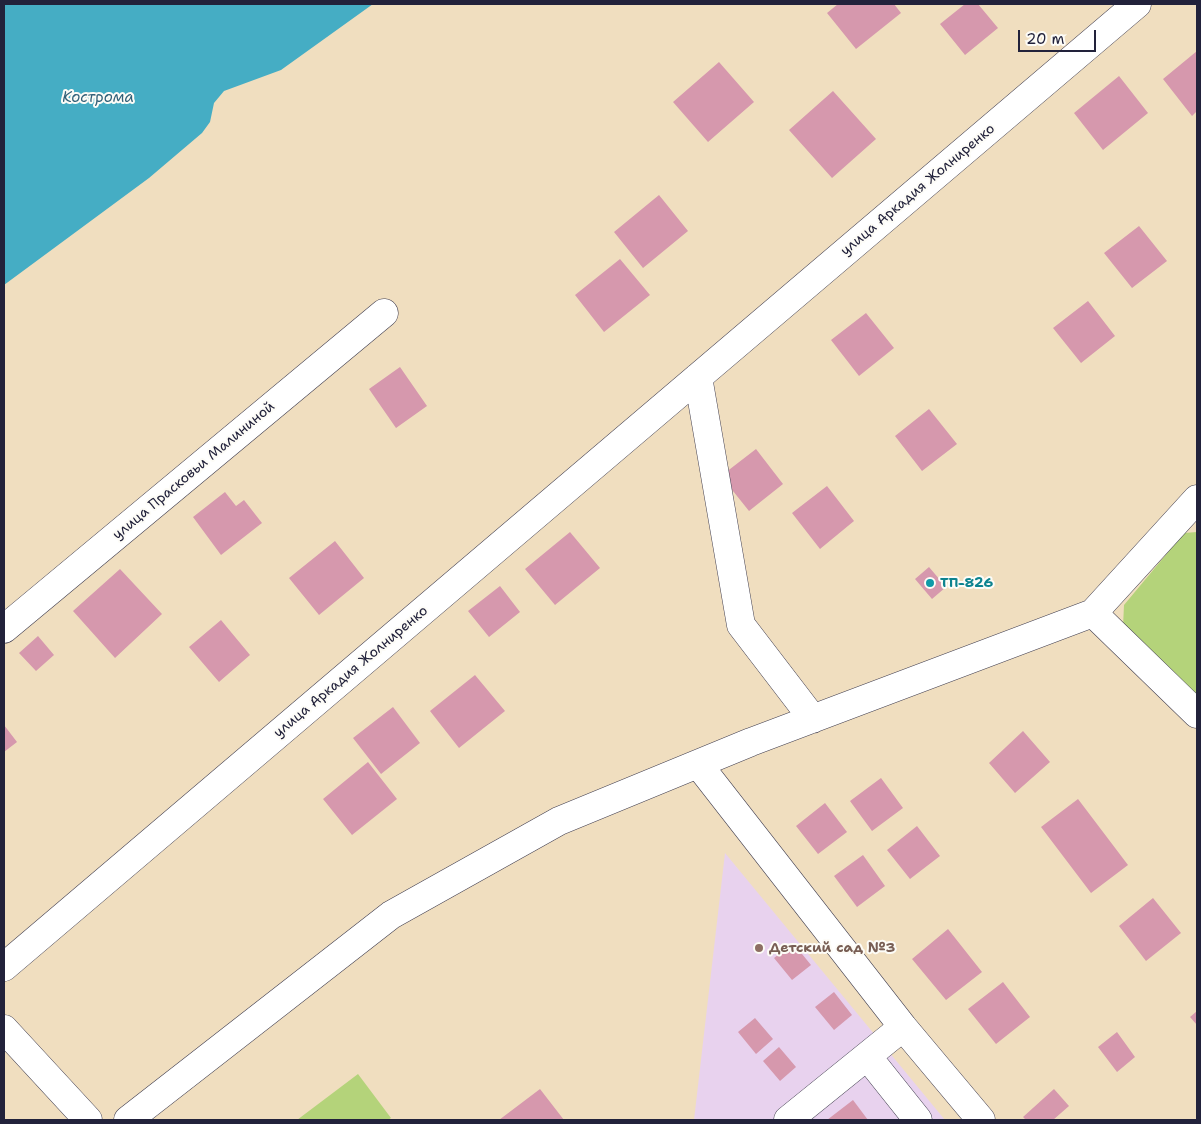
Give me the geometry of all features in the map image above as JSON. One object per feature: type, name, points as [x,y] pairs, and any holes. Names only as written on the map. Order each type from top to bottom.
[{"type":"street","name":"улица Аркадия Жолниренко","points":[[4,967],[1137,4]]},
{"type":"street","name":"улица Прасковьи Малининой","points":[[4,629],[384,313]]},
{"type":"street","points":[[698,377],[742,625],[813,719]]},
{"type":"street","points":[[128,1120],[391,915],[560,821],[813,719],[1093,613],[1195,508]]},
{"type":"street","points":[[1093,613],[1197,714]]},
{"type":"street","points":[[698,764],[904,1026],[981,1120]]},
{"type":"street","points":[[788,1120],[904,1026]]},
{"type":"street","points":[[4,1029],[88,1120]]},
{"type":"street","points":[[867,1056],[918,1120]]},
{"type":"shaded area","name":"Детский сад №3","points":[[725,853],[945,1120],[694,1120]]},
{"type":"green space","points":[[1197,532],[1197,695],[1123,627],[1124,605],[1184,533]]},
{"type":"green space","points":[[358,1074],[391,1118],[388,1120],[297,1120]]},
{"type":"water","name":"Кострома","points":[[4,4],[373,4],[281,70],[224,91],[214,103],[210,122],[202,133],[149,178],[4,285]]},
{"type":"building","points":[[838,4],[894,4],[901,13],[856,49],[827,13]]},
{"type":"building","points":[[965,4],[978,4],[998,28],[965,55],[940,24]]},
{"type":"building","points":[[1197,51],[1197,111],[1192,116],[1163,79]]},
{"type":"building","points":[[719,62],[754,102],[708,142],[673,102]]},
{"type":"building","points":[[1119,76],[1148,113],[1103,150],[1074,113]]},
{"type":"building","points":[[833,91],[876,139],[832,178],[789,130]]},
{"type":"building","points":[[659,195],[688,231],[643,268],[614,232]]},
{"type":"building","points":[[1139,226],[1167,261],[1132,288],[1104,253]]},
{"type":"building","points":[[620,259],[650,295],[604,332],[575,295]]},
{"type":"building","points":[[1088,301],[1115,336],[1081,363],[1053,328]]},
{"type":"building","points":[[866,313],[894,348],[859,376],[831,340]]},
{"type":"building","points":[[400,367],[427,406],[396,428],[369,389]]},
{"type":"building","points":[[929,409],[957,444],[922,471],[895,436]]},
{"type":"building","points":[[756,449],[783,484],[749,511],[721,476]]},
{"type":"building","points":[[827,486],[854,521],[820,549],[792,513]]},
{"type":"building","points":[[225,492],[236,506],[244,500],[262,523],[221,555],[193,517]]},
{"type":"building","points":[[570,532],[600,568],[555,605],[525,569]]},
{"type":"building","points":[[335,541],[364,578],[319,615],[289,578]]},
{"type":"building","name":"ТП-826","points":[[929,567],[946,587],[932,599],[915,579]]},
{"type":"building","points":[[120,569],[162,614],[115,658],[73,611]]},
{"type":"building","points":[[500,586],[520,612],[489,637],[468,611]]},
{"type":"building","points":[[221,620],[250,655],[219,682],[189,647]]},
{"type":"building","points":[[38,636],[54,655],[36,671],[19,653]]},
{"type":"building","points":[[475,675],[505,711],[459,748],[430,711]]},
{"type":"building","points":[[393,707],[420,743],[381,774],[353,738]]},
{"type":"building","points":[[4,725],[17,742],[4,752]]},
{"type":"building","points":[[1023,731],[1050,762],[1015,793],[989,763]]},
{"type":"building","points":[[368,762],[397,799],[352,835],[323,799]]},
{"type":"building","points":[[881,778],[903,808],[872,831],[850,801]]},
{"type":"building","points":[[1078,799],[1128,865],[1091,893],[1041,827]]},
{"type":"building","points":[[825,803],[847,832],[818,854],[796,826]]},
{"type":"building","points":[[917,826],[940,856],[910,879],[887,850]]},
{"type":"building","points":[[863,855],[885,886],[857,907],[834,876]]},
{"type":"building","points":[[1153,898],[1181,933],[1146,961],[1119,926]]},
{"type":"building","points":[[948,929],[982,972],[946,1000],[912,959]]},
{"type":"building","points":[[793,943],[811,965],[792,980],[774,958]]},
{"type":"building","points":[[1003,982],[1030,1017],[996,1044],[968,1009]]},
{"type":"building","points":[[834,992],[852,1015],[834,1030],[815,1007]]},
{"type":"building","points":[[1197,1011],[1197,1025],[1190,1017]]},
{"type":"building","points":[[755,1018],[773,1039],[756,1054],[738,1032]]},
{"type":"building","points":[[1117,1032],[1135,1057],[1117,1072],[1098,1047]]},
{"type":"building","points":[[779,1047],[796,1067],[780,1081],[763,1061]]},
{"type":"building","points":[[540,1089],[564,1120],[499,1120]]},
{"type":"building","points":[[1054,1089],[1069,1106],[1053,1120],[1026,1120],[1023,1117]]},
{"type":"building","points":[[853,1100],[868,1120],[827,1120]]},
{"type":"place","name":"ТП-826","points":[[930,583]]},
{"type":"place","name":"Детский сад №3","points":[[759,948]]}]
